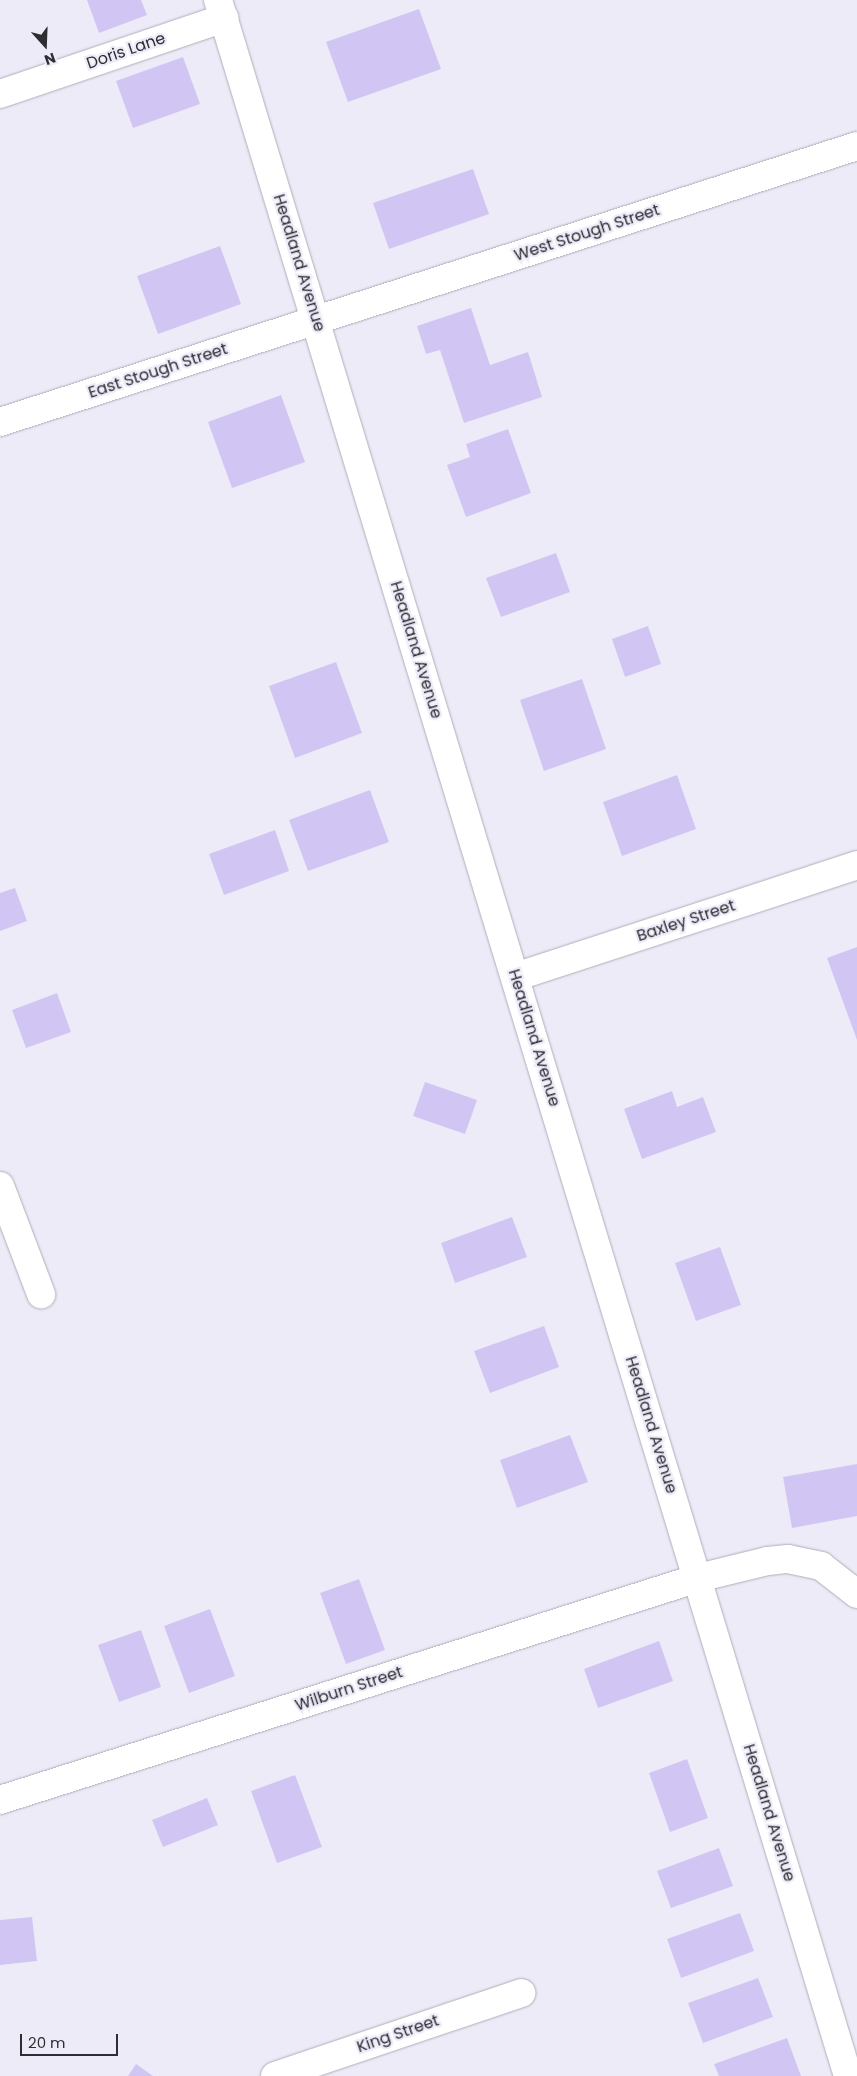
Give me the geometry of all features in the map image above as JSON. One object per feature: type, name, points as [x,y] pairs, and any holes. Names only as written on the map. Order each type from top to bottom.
[{"type":"street","name":"Doris Lane","points":[[0,94],[221,9]]},
{"type":"street","name":"Headland Avenue","points":[[221,9],[848,2076]]},
{"type":"street","name":"West Stough Street","points":[[316,321],[857,146]]},
{"type":"street","name":"East Stough Street","points":[[0,422],[316,321]]},
{"type":"street","name":"Baxley Street","points":[[515,977],[857,865]]},
{"type":"street","points":[[0,1186],[41,1294]]},
{"type":"street","name":"Wilburn Street","points":[[0,1800],[698,1578],[788,1559],[821,1566],[857,1594]]},
{"type":"street","name":"King Street","points":[[275,2076],[521,1993]]},
{"type":"building","points":[[87,0],[141,0],[147,15],[99,33]]},
{"type":"building","points":[[419,9],[441,69],[348,102],[326,42]]},
{"type":"building","points":[[183,57],[200,104],[133,128],[116,81]]},
{"type":"building","points":[[473,169],[489,214],[389,249],[373,203]]},
{"type":"building","points":[[220,246],[241,304],[158,334],[137,276]]},
{"type":"building","points":[[471,308],[490,365],[528,352],[542,397],[464,423],[440,350],[426,354],[417,326]]},
{"type":"building","points":[[281,395],[305,462],[232,488],[208,422]]},
{"type":"building","points":[[508,429],[531,493],[466,517],[447,465],[470,457],[466,444]]},
{"type":"building","points":[[556,553],[570,592],[501,617],[486,578]]},
{"type":"building","points":[[648,626],[661,664],[625,677],[612,639]]},
{"type":"building","points":[[336,662],[362,733],[295,758],[269,686]]},
{"type":"building","points":[[582,679],[606,749],[544,771],[520,700]]},
{"type":"building","points":[[677,775],[696,829],[622,856],[603,802]]},
{"type":"building","points":[[370,790],[389,842],[308,871],[289,820]]},
{"type":"building","points":[[275,830],[289,871],[224,895],[209,854]]},
{"type":"building","points":[[15,888],[27,921],[0,931],[0,893]]},
{"type":"building","points":[[857,947],[857,1040],[827,958]]},
{"type":"building","points":[[57,993],[71,1032],[26,1048],[12,1010]]},
{"type":"building","points":[[425,1082],[477,1100],[465,1134],[413,1116]]},
{"type":"building","points":[[672,1091],[677,1107],[703,1097],[716,1132],[642,1159],[624,1109]]},
{"type":"building","points":[[512,1217],[527,1257],[455,1283],[441,1243]]},
{"type":"building","points":[[720,1247],[741,1305],[696,1321],[675,1263]]},
{"type":"building","points":[[544,1326],[559,1367],[490,1393],[474,1351]]},
{"type":"building","points":[[570,1435],[588,1482],[517,1508],[500,1460]]},
{"type":"building","points":[[857,1464],[857,1516],[792,1528],[783,1477]]},
{"type":"building","points":[[359,1579],[385,1650],[346,1664],[320,1593]]},
{"type":"building","points":[[210,1609],[235,1676],[189,1693],[164,1626]]},
{"type":"building","points":[[141,1630],[161,1687],[119,1702],[98,1645]]},
{"type":"building","points":[[659,1641],[673,1681],[598,1708],[584,1669]]},
{"type":"building","points":[[687,1759],[708,1818],[670,1832],[649,1773]]},
{"type":"building","points":[[295,1775],[322,1847],[277,1863],[251,1791]]},
{"type":"building","points":[[207,1798],[218,1825],[163,1847],[152,1820]]},
{"type":"building","points":[[719,1848],[733,1886],[671,1908],[657,1871]]},
{"type":"building","points":[[740,1913],[754,1951],[681,1978],[667,1939]]},
{"type":"building","points":[[32,1917],[37,1961],[0,1965],[0,1920]]},
{"type":"building","points":[[758,1978],[773,2017],[703,2043],[688,2003]]},
{"type":"building","points":[[787,2038],[801,2076],[719,2076],[714,2064]]},
{"type":"building","points":[[136,2064],[153,2076],[128,2076]]}]
